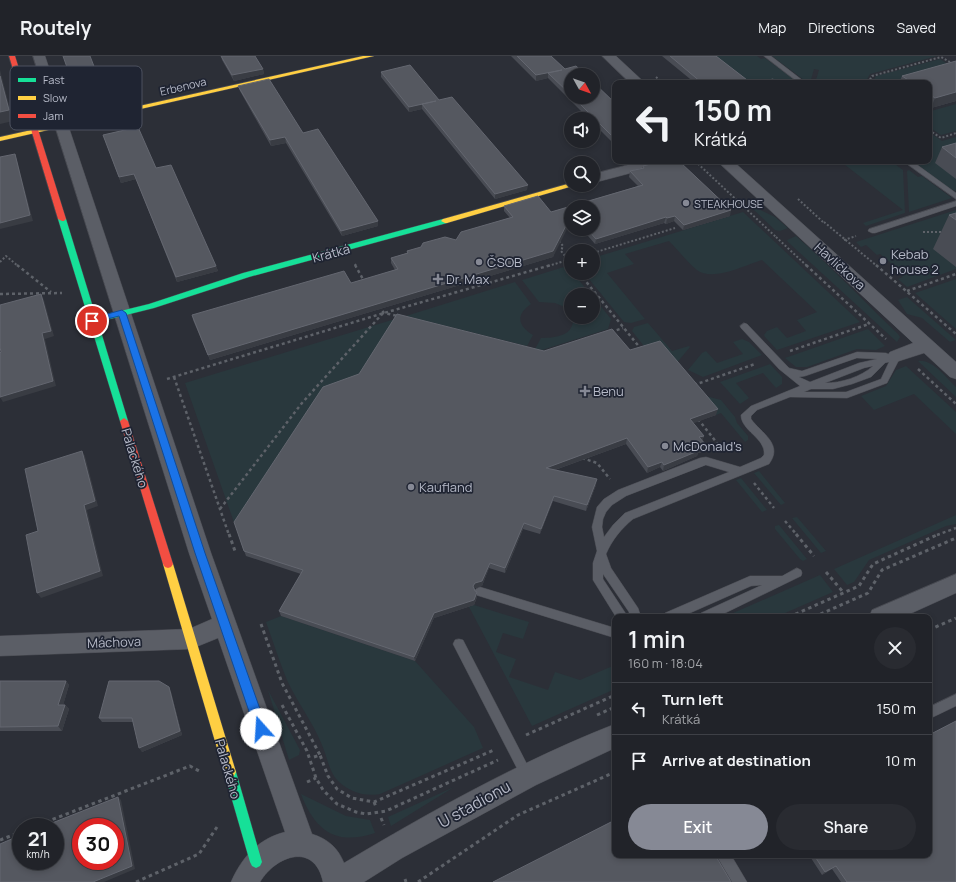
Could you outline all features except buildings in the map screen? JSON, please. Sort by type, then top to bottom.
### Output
[{"type":"street","name":"Palackého","points":[[12,56],[15,66]]},
{"type":"street","points":[[39,56],[42,66]]},
{"type":"street","name":"Erbenova","points":[[142,108],[353,58],[371,56]]},
{"type":"street","points":[[608,56],[635,80]]},
{"type":"street","name":"Erbenova","points":[[0,139],[46,130]]},
{"type":"street","points":[[63,130],[224,624],[303,844]]},
{"type":"street","name":"Palackého","points":[[35,132],[191,639],[234,792],[250,872]]},
{"type":"street","points":[[600,177],[649,164]]},
{"type":"street","name":"Havlíčkova","points":[[727,164],[956,372]]},
{"type":"street","name":"Krátká","points":[[92,321],[151,306],[246,275],[345,249],[564,187]]},
{"type":"street","points":[[890,354],[926,345]]},
{"type":"street","points":[[887,614],[956,583]]},
{"type":"street","name":"Máchova","points":[[0,646],[191,639],[224,624]]},
{"type":"street","name":"U stadionu","points":[[250,872],[266,853],[278,846],[291,843],[303,844],[316,848],[327,857],[334,869],[338,882],[393,849],[527,776],[612,737]]},
{"type":"lane","points":[[767,56],[799,80]]},
{"type":"lane","points":[[911,164],[956,197]]},
{"type":"lane","points":[[872,231],[956,203]]},
{"type":"lane","points":[[744,326],[796,380],[810,386]]},
{"type":"lane","points":[[786,370],[792,373],[802,374],[857,355],[890,354]]},
{"type":"lane","points":[[620,614],[598,580],[596,574],[602,553],[616,529],[630,516],[765,461],[771,454],[770,447],[748,423],[746,415],[754,408],[810,386],[838,386],[873,373],[890,354]]},
{"type":"lane","points":[[787,395],[847,395],[884,381],[890,354]]},
{"type":"lane","points":[[787,395],[795,388],[796,380]]},
{"type":"lane","points":[[635,614],[606,570],[597,527],[601,510],[608,502],[622,492],[700,462],[706,461],[740,471]]},
{"type":"lane","points":[[712,614],[797,573]]},
{"type":"lane","points":[[676,614],[750,581],[781,580]]},
{"type":"lane","points":[[480,592],[612,632]]},
{"type":"lane","points":[[459,644],[527,776]]},
{"type":"lane","points":[[932,712],[956,700]]},
{"type":"lane","points":[[725,858],[740,882]]},
{"type":"path","points":[[870,80],[872,76],[941,57],[953,65],[956,65]]},
{"type":"path","points":[[932,132],[941,138],[956,134]]},
{"type":"path","points":[[698,164],[741,205]]},
{"type":"path","points":[[824,222],[956,334]]},
{"type":"path","points":[[600,251],[675,228]]},
{"type":"path","points":[[917,231],[930,233],[949,232]]},
{"type":"path","points":[[554,235],[563,246],[561,251],[564,254]]},
{"type":"path","points":[[776,237],[869,324],[890,354]]},
{"type":"path","points":[[345,249],[364,281]]},
{"type":"path","points":[[0,262],[6,256],[51,292]]},
{"type":"path","points":[[146,385],[564,261]]},
{"type":"path","points":[[907,292],[956,274]]},
{"type":"path","points":[[585,280],[642,351]]},
{"type":"path","points":[[0,294],[51,292],[84,295]]},
{"type":"path","points":[[376,300],[384,313],[400,317]]},
{"type":"path","points":[[220,509],[302,403],[384,313]]},
{"type":"path","points":[[789,352],[869,324]]},
{"type":"path","points":[[609,332],[623,328]]},
{"type":"path","points":[[690,387],[759,362]]},
{"type":"path","points":[[918,369],[956,404]]},
{"type":"path","points":[[174,377],[235,551]]},
{"type":"path","points":[[695,415],[723,450]]},
{"type":"path","points":[[578,457],[597,463],[613,483]]},
{"type":"path","points":[[752,480],[774,508]]},
{"type":"path","points":[[785,521],[814,556]]},
{"type":"path","points":[[796,614],[859,586],[873,564],[956,528]]},
{"type":"path","points":[[821,614],[868,593],[882,570],[956,538]]},
{"type":"path","points":[[826,572],[844,592]]},
{"type":"path","points":[[932,629],[956,618]]},
{"type":"path","points":[[261,624],[282,683],[320,755],[328,776],[337,789],[352,798],[374,802],[512,748]]},
{"type":"path","points":[[280,702],[307,751],[316,778],[323,790],[337,804],[356,812],[366,814],[386,811],[612,697]]},
{"type":"path","points":[[595,716],[612,708]]},
{"type":"path","points":[[314,757],[320,755]]},
{"type":"path","points":[[56,818],[190,766],[234,792]]},
{"type":"path","points":[[418,882],[518,815],[612,773]]},
{"type":"path","points":[[374,802],[376,807]]},
{"type":"path","points":[[0,840],[12,835]]},
{"type":"shaded area","points":[[709,56],[757,56],[761,59],[765,58],[795,80],[739,80]]},
{"type":"shaded area","points":[[772,56],[937,56],[870,74],[867,80],[816,80],[819,70],[814,69],[811,80],[804,80]]},
{"type":"shaded area","points":[[940,59],[955,69],[915,80],[874,80],[876,76]]},
{"type":"shaded area","points":[[956,104],[956,131],[941,135],[932,129],[932,111]]},
{"type":"shaded area","points":[[932,134],[942,141],[956,137],[956,191],[949,189],[917,164],[932,164]]},
{"type":"shaded area","points":[[844,164],[895,164],[903,170],[905,213],[866,226],[863,223],[903,210]]},
{"type":"shaded area","points":[[909,170],[918,177],[922,176],[952,198],[909,212],[907,171]]},
{"type":"shaded area","points":[[756,208],[775,217],[788,228],[780,231],[775,230],[753,209]]},
{"type":"shaded area","points":[[956,210],[956,269],[907,287],[898,279],[903,277],[891,267],[894,266],[880,254],[877,255],[866,245],[861,247],[856,242]]},
{"type":"shaded area","points":[[743,212],[860,322],[777,350],[765,337],[764,335],[767,331],[777,327],[787,338],[806,331],[797,320],[817,312],[762,260],[738,269],[712,274],[704,273],[693,267],[669,241],[625,254],[634,264],[607,273],[645,319],[631,323],[624,322],[600,293],[600,288],[596,288],[590,280],[600,280],[600,256]]},
{"type":"shaded area","points":[[796,236],[898,334],[900,337],[897,342],[788,242],[787,240]]},
{"type":"shaded area","points":[[564,267],[564,280],[579,280],[585,288],[564,288],[564,307],[555,303],[539,302],[522,280]]},
{"type":"shaded area","points":[[956,279],[956,329],[915,293]]},
{"type":"shaded area","points":[[515,282],[531,304],[522,312],[520,320],[524,328],[533,335],[527,346],[406,316]]},
{"type":"shaded area","points":[[907,297],[956,340],[950,342],[922,318],[907,314],[898,300]]},
{"type":"shaded area","points":[[600,305],[611,319],[608,329],[542,350],[535,349],[541,338],[563,335],[571,328],[573,324],[600,324]]},
{"type":"shaded area","points":[[395,319],[360,380],[324,392],[236,528],[185,383]]},
{"type":"shaded area","points":[[648,323],[672,351],[690,347],[675,365],[647,350],[632,331],[634,327]]},
{"type":"shaded area","points":[[868,329],[885,346],[876,350],[857,349],[807,367],[796,367],[785,358]]},
{"type":"shaded area","points":[[742,339],[749,342],[762,355],[703,377],[688,370],[702,353],[706,351],[717,363],[743,354],[733,342]]},
{"type":"shaded area","points":[[918,361],[929,363],[944,374],[956,387],[956,397]]},
{"type":"shaded area","points":[[770,364],[782,377],[782,384],[776,388],[763,373],[736,383],[749,398],[740,404],[720,382]]},
{"type":"shaded area","points":[[906,366],[956,412],[956,434],[914,394],[874,410],[861,396],[886,386],[896,370]]},
{"type":"shaded area","points":[[698,394],[721,400],[748,436],[748,440],[745,442],[721,413],[716,415]]},
{"type":"shaded area","points":[[759,471],[785,503],[781,505],[754,473]]},
{"type":"shaded area","points":[[741,478],[767,510],[762,512],[736,480]]},
{"type":"shaded area","points":[[956,515],[956,524],[946,526],[869,560],[854,582],[847,585],[834,569]]},
{"type":"shaded area","points":[[797,517],[826,551],[821,553],[792,518]]},
{"type":"shaded area","points":[[779,525],[807,559],[803,561],[800,559],[775,529],[775,526]]},
{"type":"shaded area","points":[[820,575],[833,592],[783,614],[731,614]]},
{"type":"shaded area","points":[[474,605],[529,622],[523,639],[503,633],[496,652],[516,659],[509,677],[548,690],[555,672],[580,680],[612,666],[612,690],[532,726],[469,607]]},
{"type":"shaded area","points":[[281,616],[415,661],[474,727],[483,748],[380,794],[368,795],[352,791],[347,788],[338,781],[332,773],[324,749],[284,673],[266,622]]},
{"type":"shaded area","points":[[268,690],[300,750],[299,755],[289,760]]},
{"type":"shaded area","points":[[454,787],[391,826],[388,817]]},
{"type":"shaded area","points":[[301,794],[346,816],[370,820],[375,833],[361,837],[349,838],[338,836],[329,832],[320,826],[313,818]]},
{"type":"traffic: fast","points":[[62,219],[124,421]]},
{"type":"traffic: fast","points":[[92,321],[151,306],[246,275],[445,221]]},
{"type":"traffic: fast","points":[[230,772],[256,862]]},
{"type":"traffic: slow","points":[[142,107],[371,56]]},
{"type":"traffic: slow","points":[[0,139],[40,130]]},
{"type":"traffic: slow","points":[[445,221],[564,187]]},
{"type":"traffic: slow","points":[[168,564],[230,772]]},
{"type":"traffic: jam","points":[[12,56],[15,66]]},
{"type":"traffic: jam","points":[[35,130],[62,219]]},
{"type":"traffic: jam","points":[[124,421],[168,564]]},
{"type":"place","name":"STEAKHOUSE","points":[[686,203]]},
{"type":"place","name":"Kebab house 2","points":[[883,261]]},
{"type":"place","name":"ČSOB","points":[[479,262]]},
{"type":"place","name":"Dr. Max","points":[[438,279]]},
{"type":"place","name":"Benu","points":[[585,391]]},
{"type":"place","name":"McDonald's","points":[[665,446]]},
{"type":"place","name":"Kaufland","points":[[411,487]]},
{"type":"route","points":[[92,321],[122,313],[200,553],[261,729]]}]
